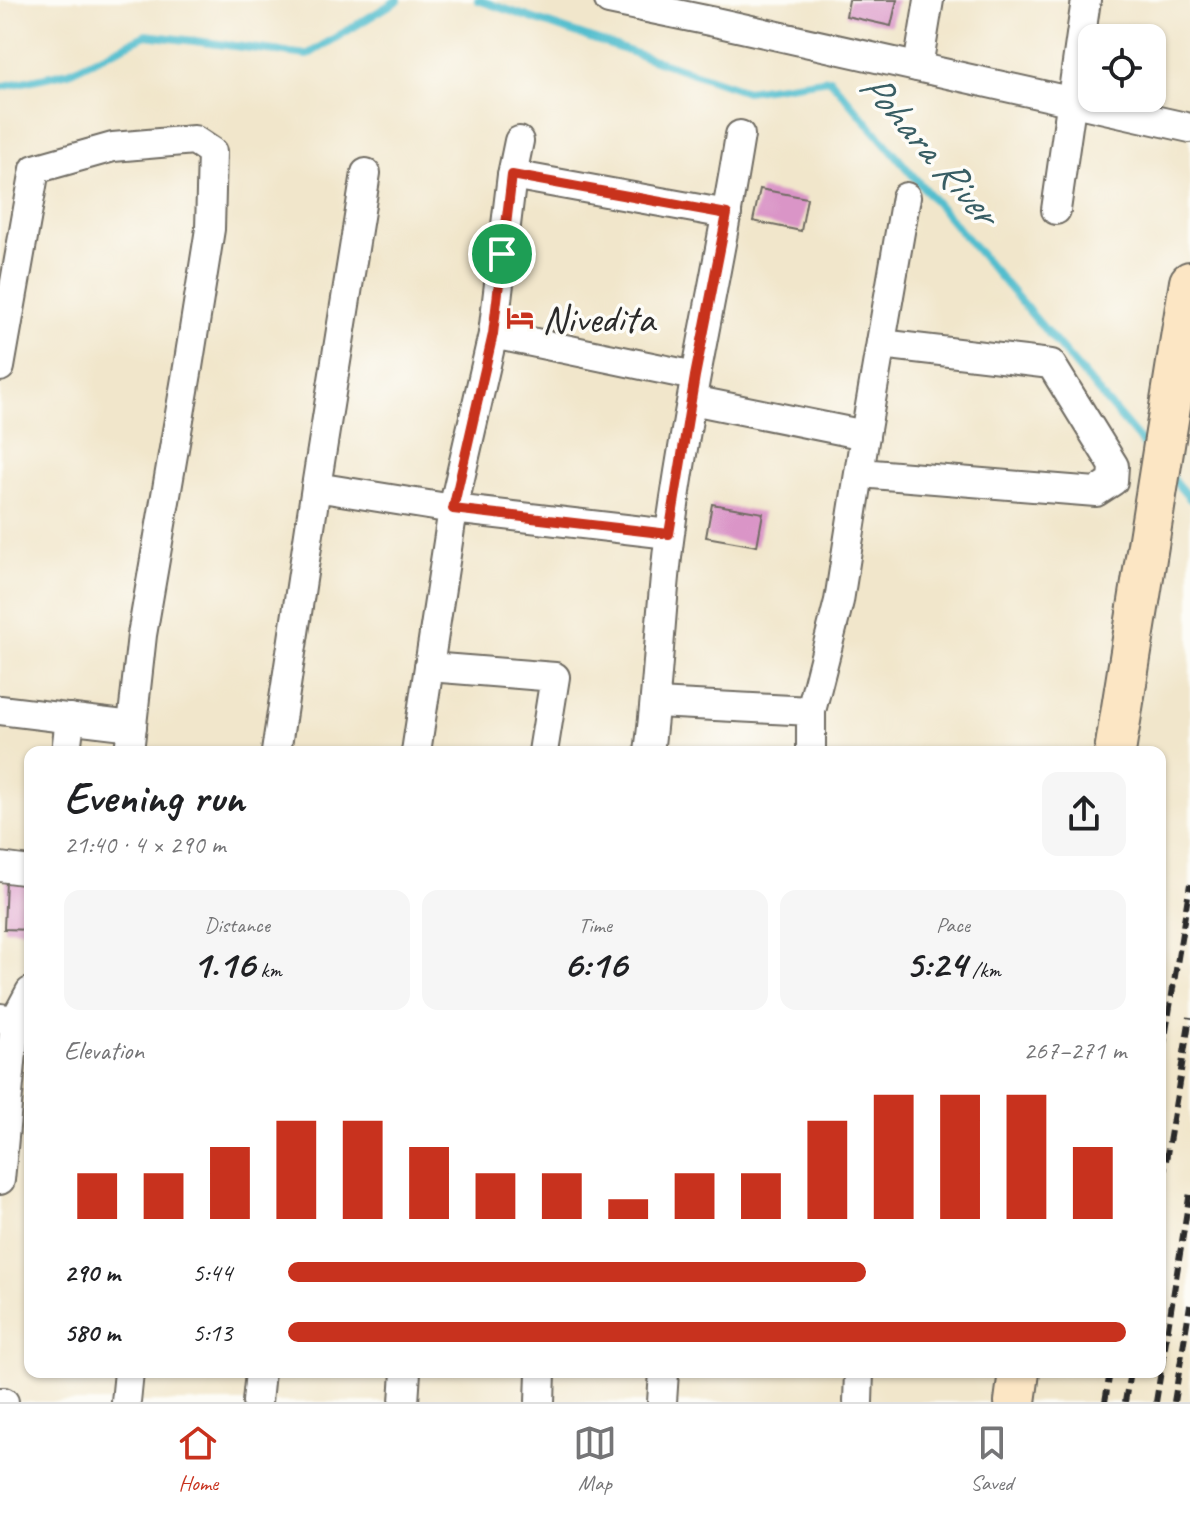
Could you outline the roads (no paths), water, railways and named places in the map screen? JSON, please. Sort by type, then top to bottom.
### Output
[{"type":"street","points":[[609,0],[717,11],[918,67],[1190,128]]},
{"type":"street","points":[[918,67],[929,0]]},
{"type":"street","points":[[1056,210],[1086,0]]},
{"type":"street","points":[[650,746],[669,534],[740,135]]},
{"type":"street","points":[[0,367],[35,169],[113,147],[194,140],[212,152],[210,229],[142,635],[131,739],[70,718],[0,710]]},
{"type":"street","points":[[417,746],[453,509],[493,334],[519,141]]},
{"type":"street","points":[[277,746],[366,173]]},
{"type":"street","points":[[512,175],[727,214]]},
{"type":"street","points":[[811,746],[811,711],[839,601],[906,197]]},
{"type":"street","points":[[1116,746],[1190,282]]},
{"type":"street","points":[[493,334],[865,435]]},
{"type":"street","points":[[860,473],[1096,492],[1113,481],[1114,466],[1051,364],[881,344]]},
{"type":"street","points":[[316,487],[453,509],[669,534]]},
{"type":"street","points":[[429,667],[555,677],[544,746]]},
{"type":"street","points":[[656,703],[811,711]]},
{"type":"street","points":[[67,746],[70,718]]},
{"type":"street","points":[[0,867],[24,870]]},
{"type":"street","points":[[0,1180],[7,1019],[24,999]]},
{"type":"street","points":[[126,1402],[128,1378]]},
{"type":"street","points":[[257,1402],[259,1378]]},
{"type":"street","points":[[404,1402],[406,1378]]},
{"type":"street","points":[[540,1402],[541,1378]]},
{"type":"street","points":[[662,1402],[664,1378]]},
{"type":"street","points":[[858,1402],[859,1378]]},
{"type":"street","points":[[1015,1402],[1018,1378]]},
{"type":"waterway","name":"Pohara River","points":[[0,87],[69,72],[146,35],[307,55],[398,0]]},
{"type":"waterway","name":"Pohara River","points":[[478,0],[746,91],[830,79],[1150,452]]},
{"type":"waterway","name":"Pohara River","points":[[1172,478],[1190,499]]},
{"type":"railway","points":[[1166,1031],[1190,884]]},
{"type":"railway","points":[[1166,1160],[1190,1017]]},
{"type":"railway","points":[[1166,1340],[1190,1192]]},
{"type":"railway","points":[[1174,1402],[1190,1305]]},
{"type":"railway","points":[[1105,1402],[1109,1378]]},
{"type":"railway","points":[[1125,1402],[1129,1378]]},
{"type":"railway","points":[[1156,1402],[1160,1378]]},
{"type":"place","name":"Nivedita","points":[[520,318]]}]
